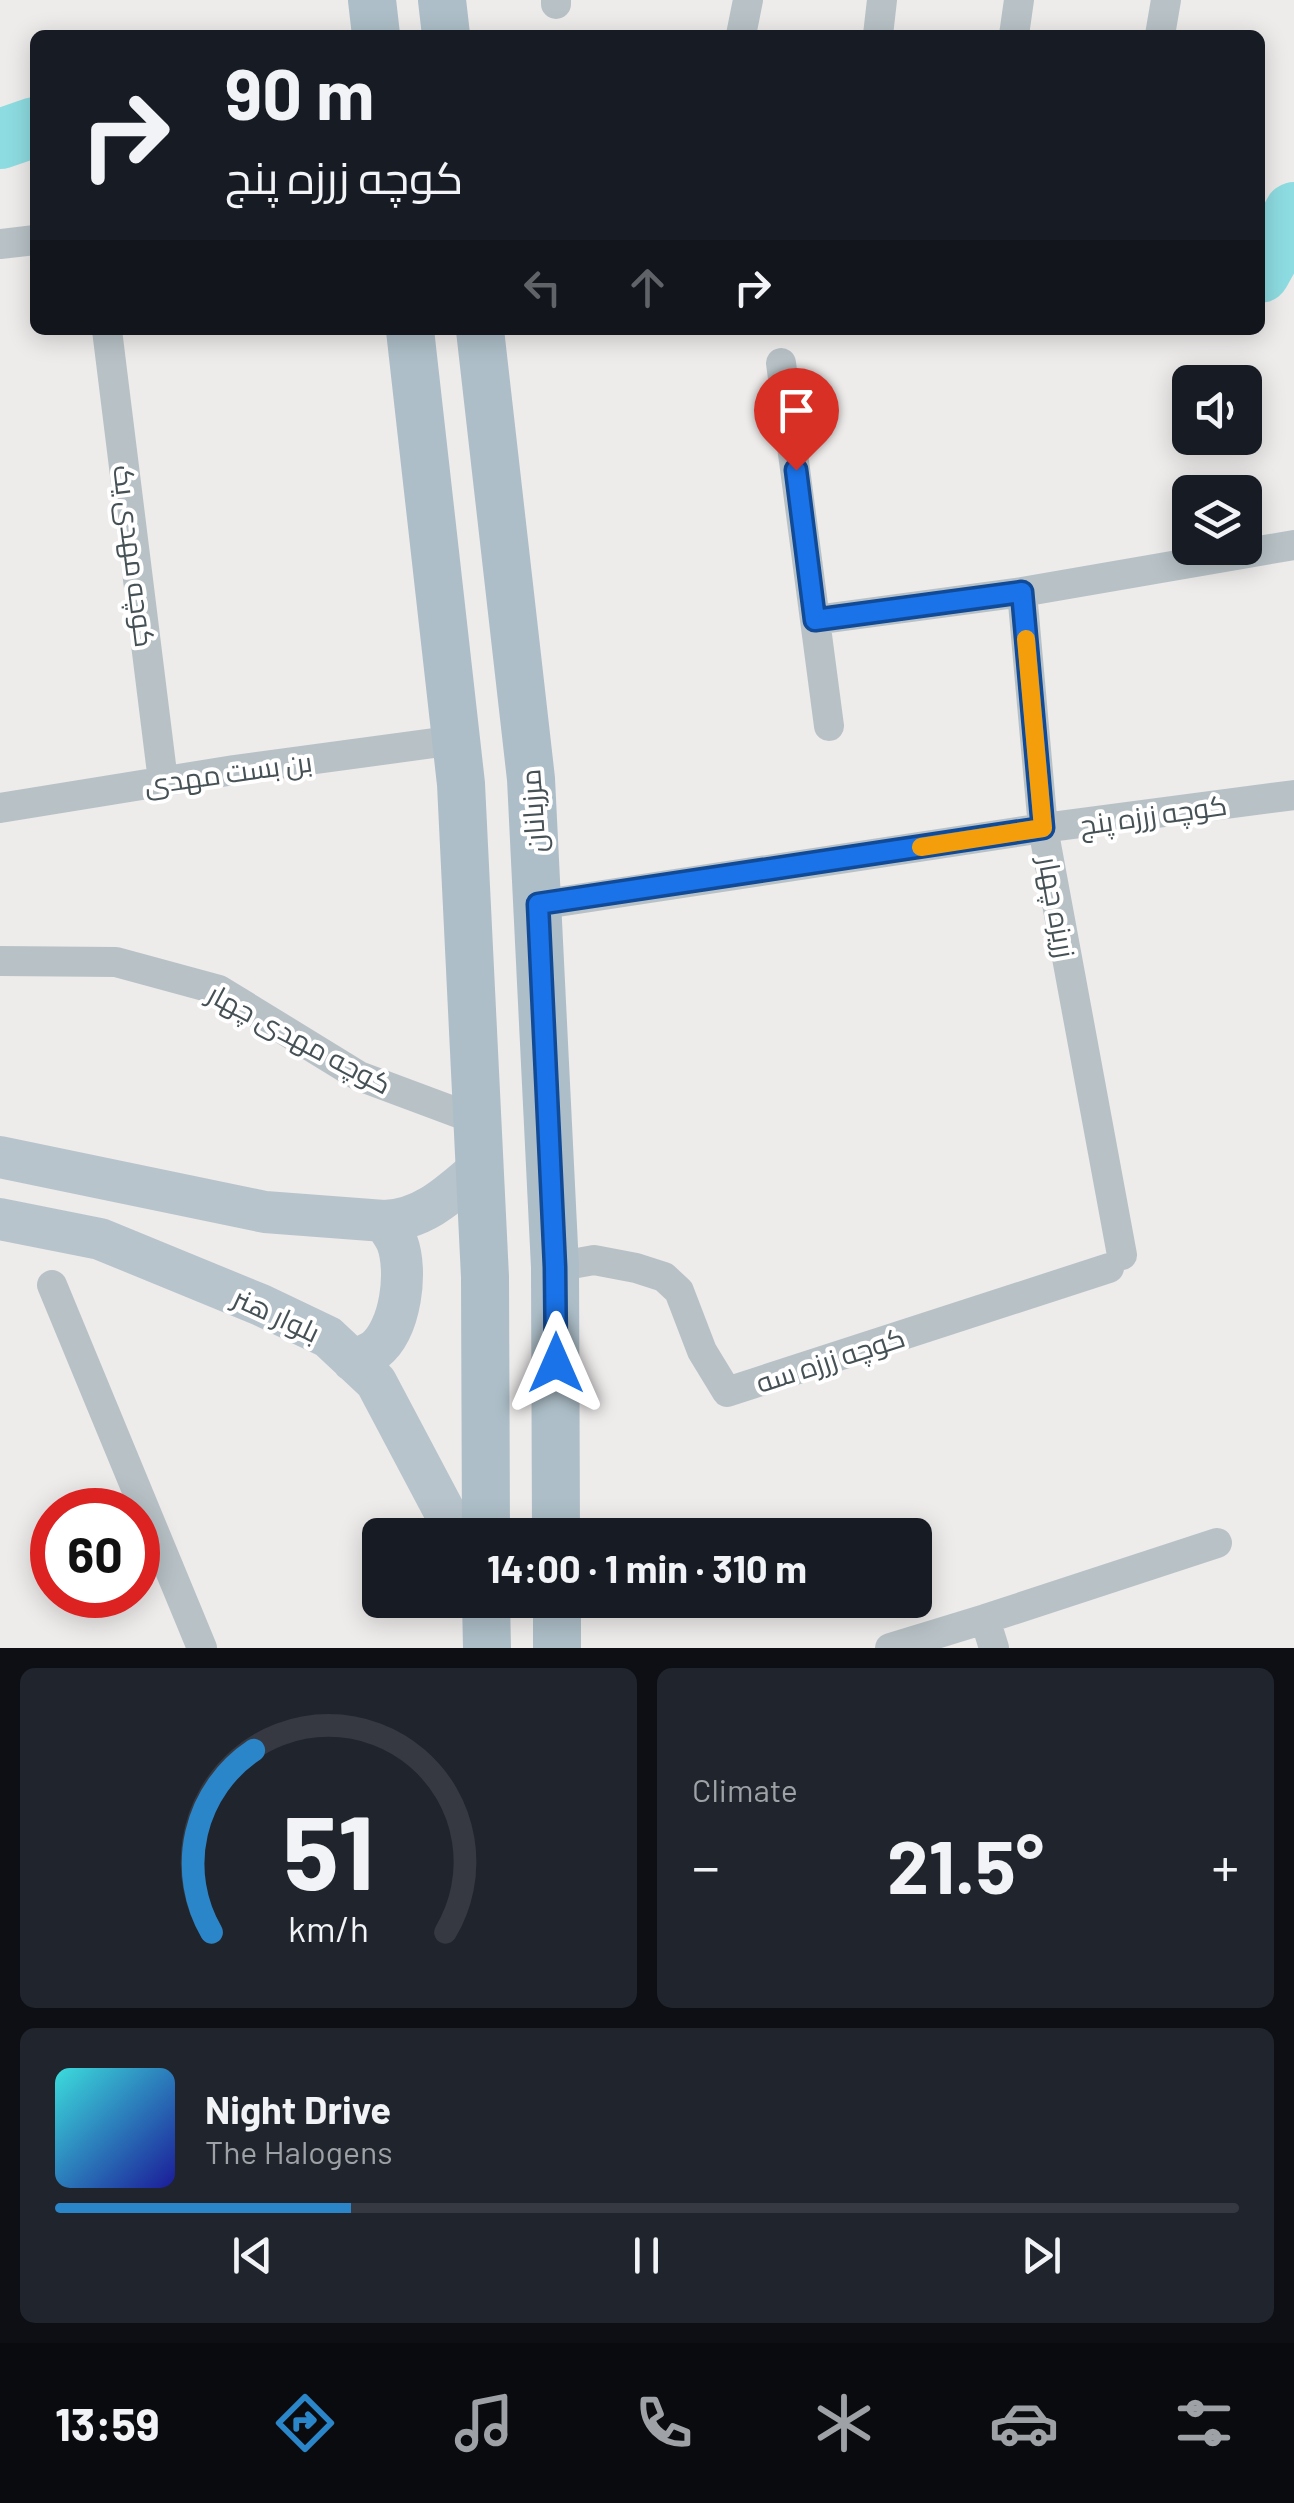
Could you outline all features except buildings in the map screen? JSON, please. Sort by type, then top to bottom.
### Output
[{"type":"main road","points":[[442,0],[445,30]]},
{"type":"main road","points":[[411,335],[461,784],[485,1277],[486,1518]]},
{"type":"main road","name":"مرزبانان","points":[[481,335],[531,779],[555,1267],[556,1518]]},
{"type":"main road","points":[[0,1157],[265,1212],[384,1220],[399,1220],[437,1204],[480,1168]]},
{"type":"main road","name":"بلوار هنر","points":[[0,1219],[100,1239],[262,1304],[328,1337],[376,1382],[447,1518]]},
{"type":"main road","points":[[353,1360],[377,1349],[402,1296],[397,1242],[384,1220]]},
{"type":"main road","points":[[486,1618],[487,1648]]},
{"type":"main road","points":[[557,1618],[557,1648]]},
{"type":"street","points":[[742,30],[748,0]]},
{"type":"street","points":[[879,30],[882,0]]},
{"type":"street","points":[[1015,30],[1020,0]]},
{"type":"street","points":[[1161,30],[1166,0]]},
{"type":"street","points":[[0,244],[30,241]]},
{"type":"street","name":"کوچه مهدی یک","points":[[108,335],[163,781]]},
{"type":"street","points":[[781,364],[829,726]]},
{"type":"street","points":[[815,620],[1022,592],[1294,545]]},
{"type":"street","name":"زریزه چهار","points":[[1022,592],[1043,828],[1116,1262]]},
{"type":"street","name":"بن بست مهدی","points":[[0,808],[456,740]]},
{"type":"street","name":"کوچه زرزه پنج","points":[[538,904],[1043,828],[1293,801]]},
{"type":"street","name":"کوچه مهدی چهار","points":[[0,961],[116,962],[219,990],[359,1076],[477,1120]]},
{"type":"street","name":"کوچه زرزه سه","points":[[555,1267],[594,1260],[664,1277],[679,1291],[702,1350],[727,1392],[1116,1262]]},
{"type":"street","points":[[52,1285],[202,1648]]},
{"type":"street","points":[[890,1648],[989,1634],[1217,1543]]},
{"type":"waterway","points":[[0,139],[30,129]]},
{"type":"waterway","points":[[1265,264],[1294,212]]},
{"type":"slow traffic","points":[[921,847],[1043,828],[1026,639]]},
{"type":"route","points":[[556,1363],[538,904],[1043,828],[1022,592],[815,620],[796,470]]}]
